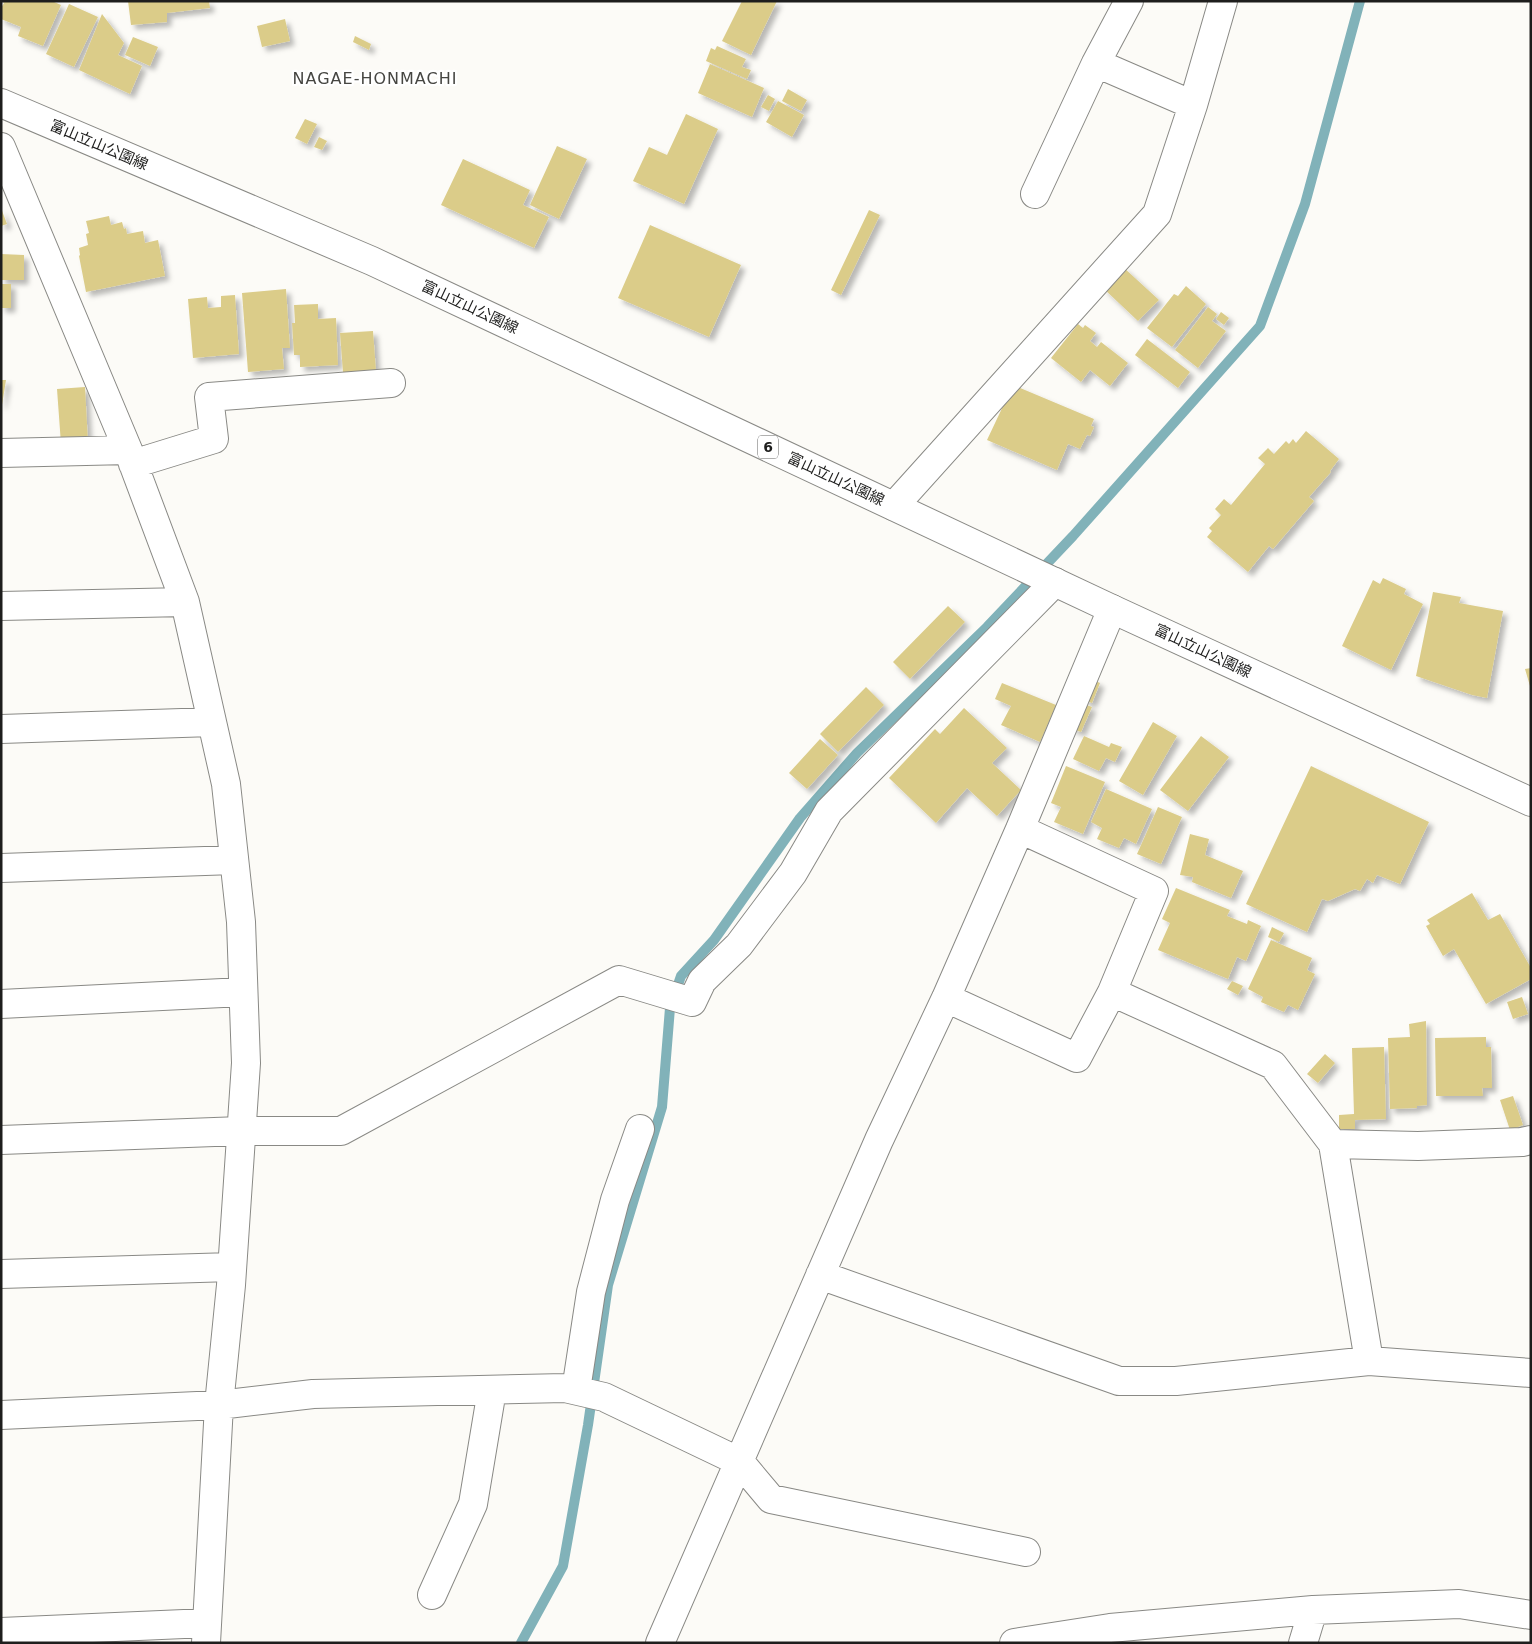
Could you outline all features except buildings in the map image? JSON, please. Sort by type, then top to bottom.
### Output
[{"type":"street","points":[[1035,194],[1096,64],[1129,1]]},
{"type":"street","points":[[894,506],[1157,214],[1193,105],[1223,1]]},
{"type":"street","points":[[1096,64],[1193,105]]},
{"type":"street","name":"富山立山公園線","points":[[1,103],[372,261],[1112,609],[1531,802]]},
{"type":"street","points":[[1,148],[130,457],[184,602],[226,784],[241,922],[246,1063],[232,1267],[219,1405],[206,1633],[1,1632]]},
{"type":"street","points":[[1,453],[130,457],[214,439],[209,397],[391,383]]},
{"type":"street","points":[[1,1140],[241,1131],[341,1131],[619,980],[692,1002],[702,981],[739,945],[792,873],[829,811],[1055,582]]},
{"type":"street","points":[[1,606],[184,602]]},
{"type":"street","points":[[660,1643],[879,1140],[946,998],[1020,829],[1112,609]]},
{"type":"street","points":[[1,730],[212,722]]},
{"type":"street","points":[[946,998],[1077,1058],[1112,992],[1154,891],[1020,829]]},
{"type":"street","points":[[1,868],[234,860]]},
{"type":"street","points":[[1,1004],[243,992]]},
{"type":"street","points":[[1112,992],[1273,1065],[1333,1144],[1370,1361]]},
{"type":"street","points":[[576,1390],[591,1292],[615,1200],[640,1129]]},
{"type":"street","points":[[1333,1144],[1418,1146],[1522,1142],[1531,1140]]},
{"type":"street","points":[[1,1274],[232,1267]]},
{"type":"street","points":[[820,1275],[1118,1380],[1176,1381],[1370,1361],[1531,1373]]},
{"type":"street","points":[[1,1416],[219,1405],[313,1394],[565,1388],[604,1397],[740,1462],[771,1499],[1026,1552]]},
{"type":"street","points":[[432,1595],[473,1504],[492,1390]]},
{"type":"street","points":[[1014,1643],[1110,1628],[1313,1610],[1459,1604],[1531,1615]]},
{"type":"street","points":[[1303,1643],[1313,1610]]},
{"type":"waterway","points":[[521,1643],[563,1566],[588,1425],[608,1285],[662,1107],[670,1008],[681,976],[714,940],[800,818],[857,753],[987,627],[1073,536],[1260,326],[1305,204],[1360,1]]},
{"type":"district","name":"NAGAE-HONMACHI","points":[[375,78]]}]
